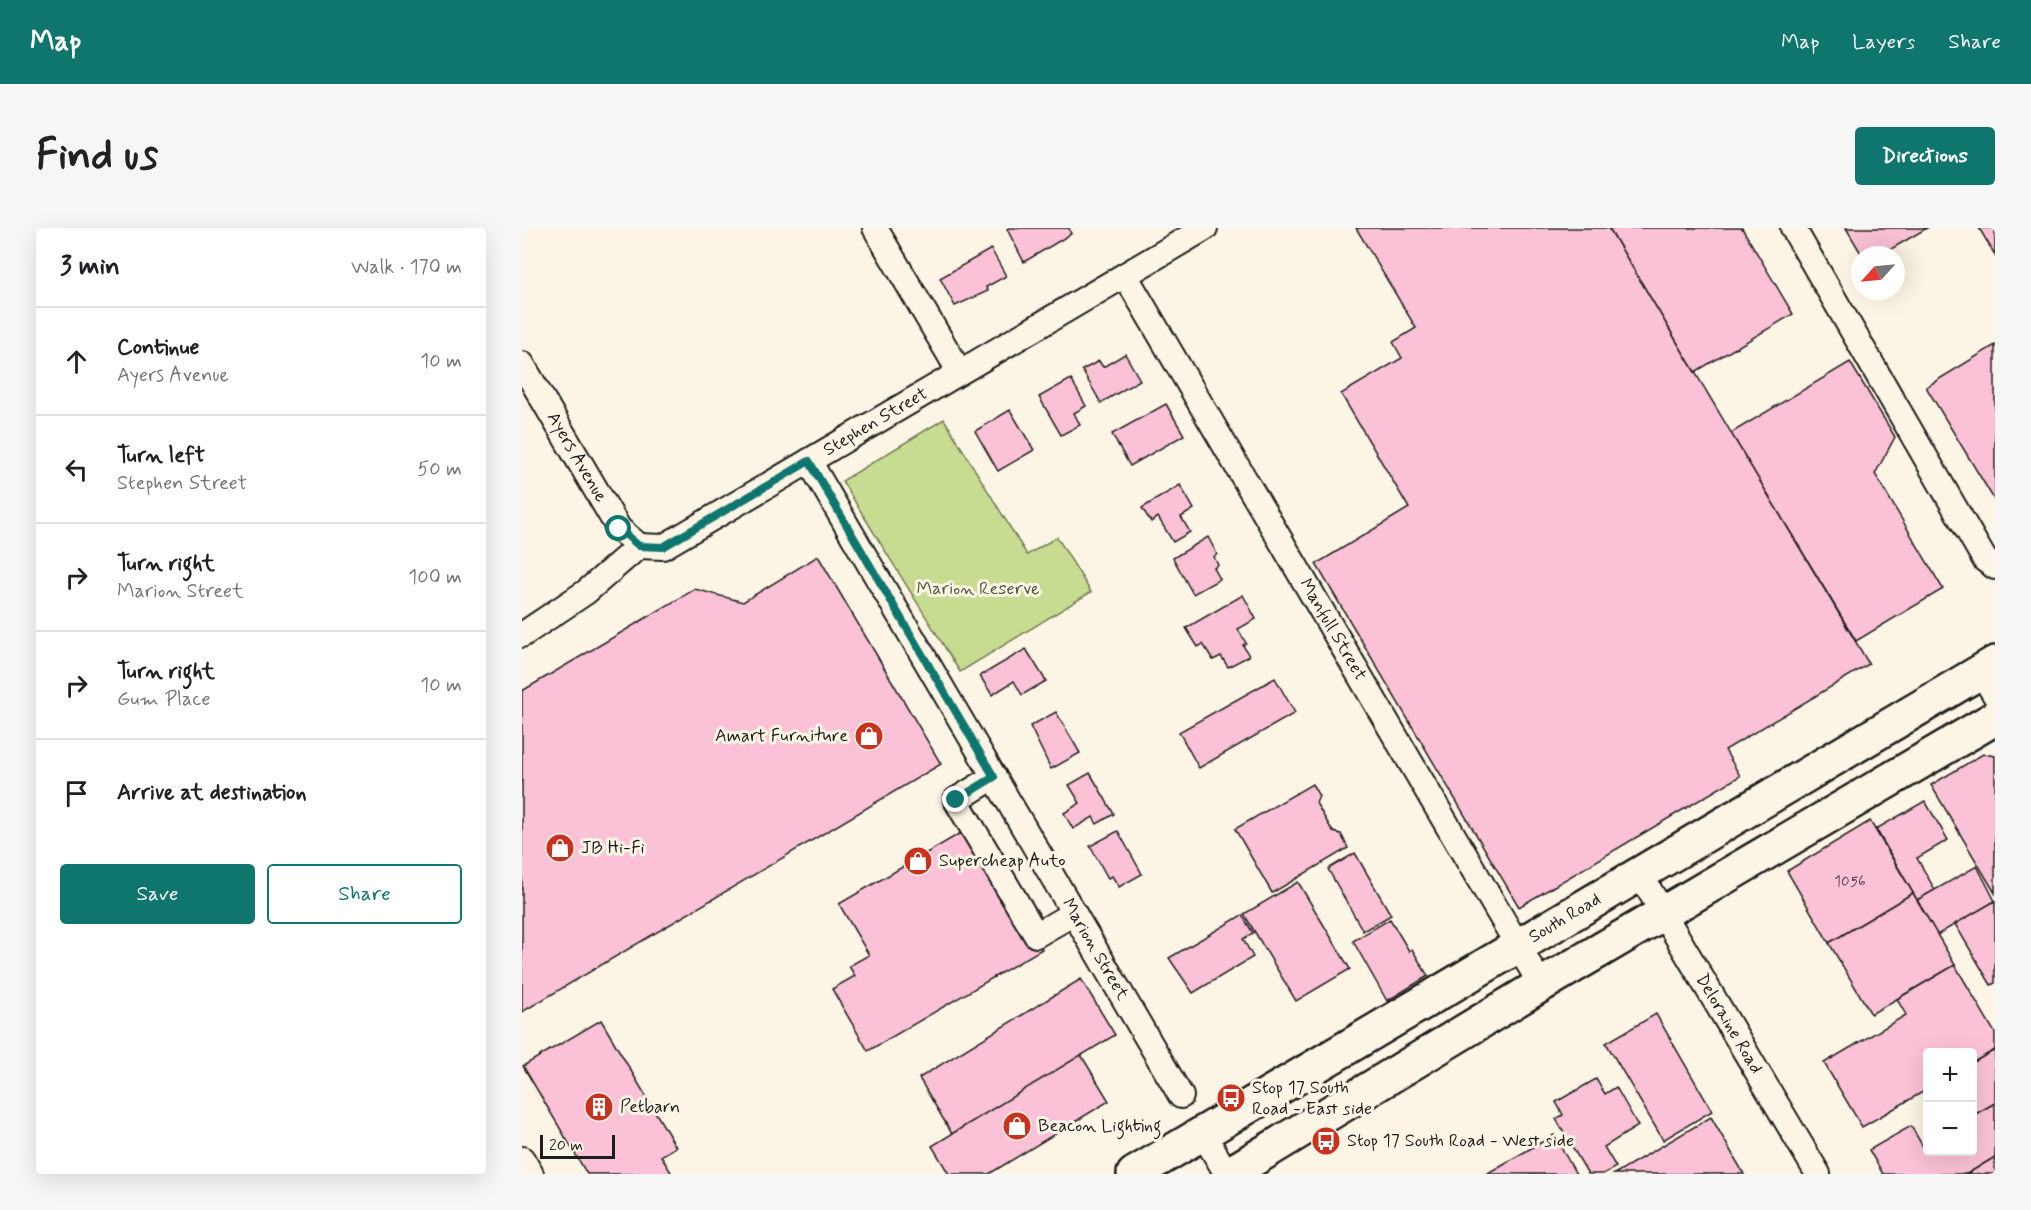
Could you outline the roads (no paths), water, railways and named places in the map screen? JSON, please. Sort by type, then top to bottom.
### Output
[{"type":"highway","name":"South Road","points":[[1134,1174],[1518,947],[1990,677]]},
{"type":"highway","points":[[1228,1174],[1995,718]]},
{"type":"street","points":[[875,228],[959,371]]},
{"type":"street","name":"Stephen Street","points":[[639,546],[663,547],[1205,228]]},
{"type":"street","points":[[1792,228],[1985,560],[1995,567]]},
{"type":"street","name":"Manfull Street","points":[[1125,275],[1541,986]]},
{"type":"street","name":"Ayers Avenue","points":[[522,364],[619,529],[639,546]]},
{"type":"street","name":"Marion Street","points":[[809,461],[1181,1096]]},
{"type":"street","points":[[522,635],[586,592],[639,546]]},
{"type":"street","points":[[994,777],[956,800],[1036,935],[1074,913]]},
{"type":"street","name":"Deloraine Road","points":[[1641,876],[1818,1174]]},
{"type":"street","points":[[1202,1132],[1228,1174]]},
{"type":"street","points":[[522,1159],[531,1174]]},
{"type":"place","name":"Amart Furniture","points":[[869,736]]},
{"type":"place","name":"JB Hi-Fi","points":[[560,848]]},
{"type":"place","name":"Supercheap Auto","points":[[918,861]]},
{"type":"place","name":"Stop 17 South Road - East side","points":[[1231,1098]]},
{"type":"place","name":"Petbarn","points":[[599,1107]]},
{"type":"place","name":"Beacon Lighting","points":[[1017,1126]]},
{"type":"place","name":"Stop 17 South Road - West side","points":[[1326,1141]]},
{"type":"park label","name":"Marion Reserve","points":[[978,589]]}]
